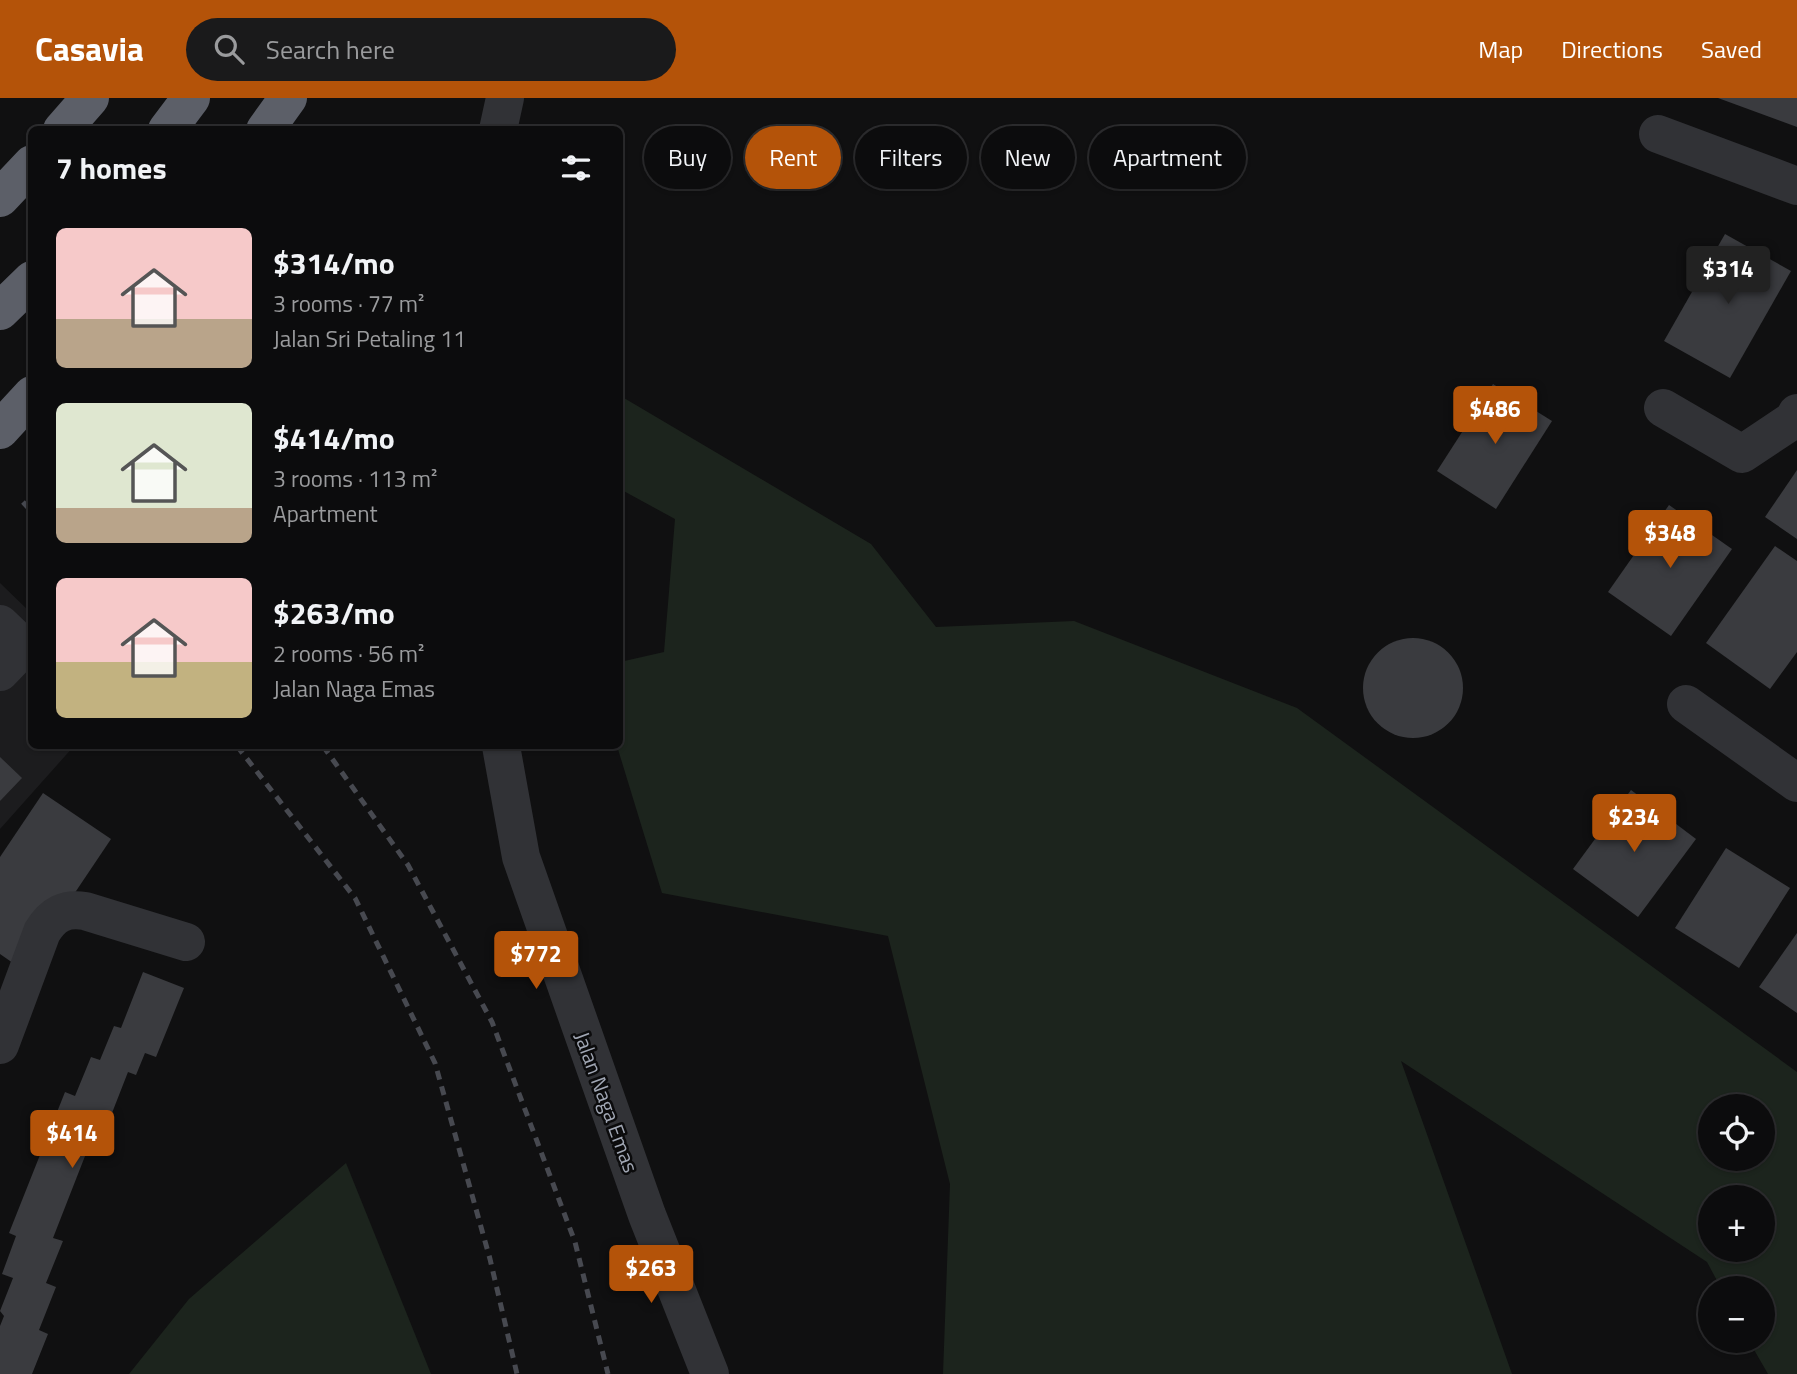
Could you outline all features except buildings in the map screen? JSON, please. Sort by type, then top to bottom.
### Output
[{"type":"highway","points":[[66,126],[90,98]]},
{"type":"highway","points":[[170,126],[191,98]]},
{"type":"highway","points":[[268,126],[288,98]]},
{"type":"highway","points":[[0,198],[28,168]]},
{"type":"highway","points":[[0,311],[28,284]]},
{"type":"highway","points":[[0,430],[28,399]]},
{"type":"street","points":[[499,126],[505,98]]},
{"type":"street","points":[[1658,134],[1797,186]]},
{"type":"street","points":[[1663,408],[1742,454],[1793,420],[1797,413]]},
{"type":"street","points":[[0,624],[24,647],[0,673]]},
{"type":"street","points":[[1686,704],[1797,783]]},
{"type":"street","name":"Jalan Naga Emas","points":[[502,749],[521,857],[648,1215],[710,1374]]},
{"type":"street","points":[[0,1045],[42,932],[49,920],[60,913],[72,909],[85,911],[186,942]]},
{"type":"street","name":"Jalan Naga Emas","points":[[648,1215],[685,1374]]},
{"type":"shaded area","points":[[624,398],[871,544],[936,627],[1074,621],[1297,708],[1797,1072],[1797,1374],[1768,1374],[1756,1353],[1775,1353],[1775,1276],[1715,1276],[1707,1262],[1775,1262],[1775,1185],[1698,1185],[1698,1256],[1401,1061],[1512,1374],[943,1374],[950,1184],[888,936],[662,893],[618,749],[623,749],[623,661],[664,652],[675,519],[623,491]]},
{"type":"shaded area","points":[[0,583],[28,610],[28,749],[71,749],[0,829]]},
{"type":"shaded area","points":[[346,1163],[431,1374],[129,1374],[189,1299]]},
{"type":"railway","points":[[23,502],[28,508]]},
{"type":"railway","points":[[239,749],[355,898],[435,1063],[490,1259],[517,1374]]},
{"type":"railway","points":[[325,749],[408,865],[492,1022],[575,1242],[608,1374]]}]
